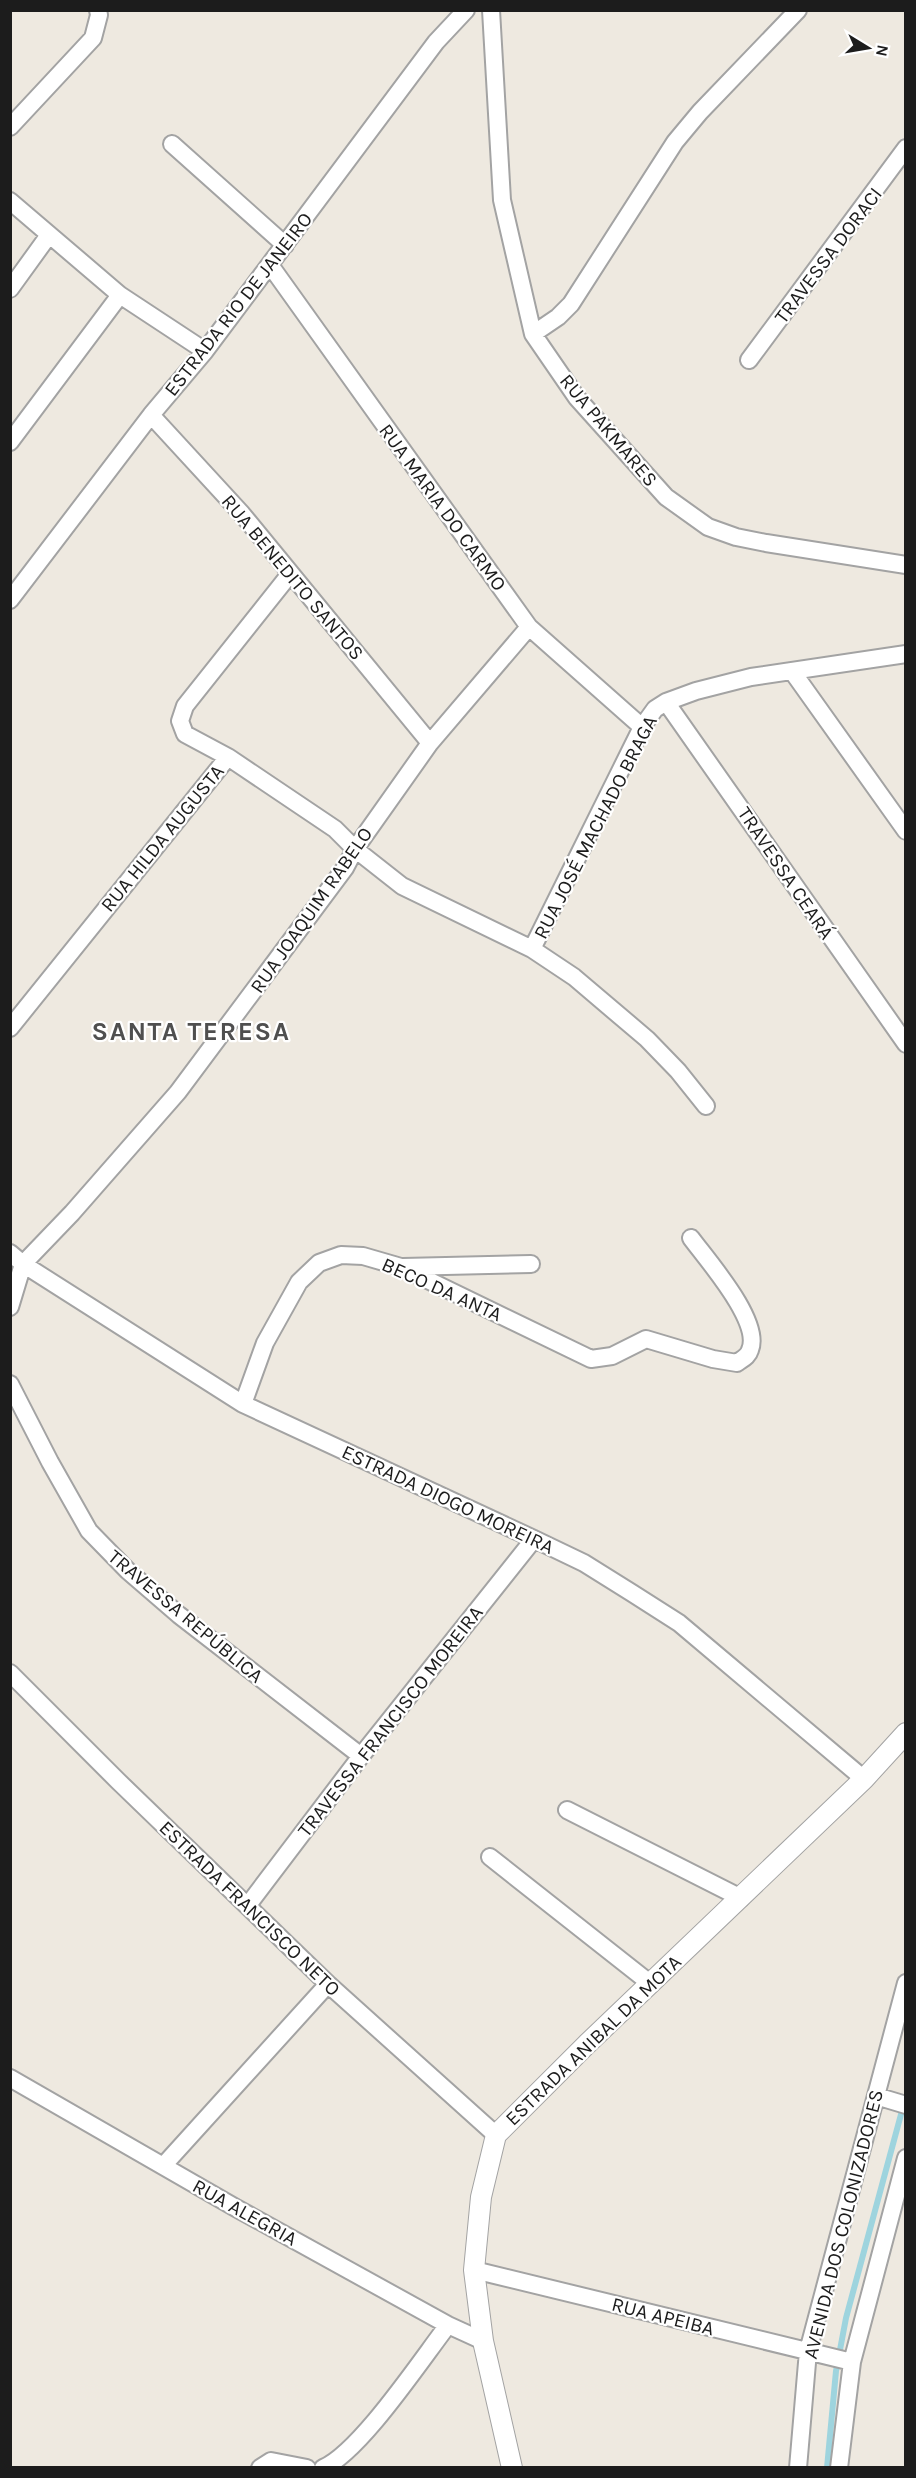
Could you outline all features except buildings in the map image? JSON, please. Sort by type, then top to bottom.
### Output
[{"type":"street","points":[[10,127],[93,38],[99,15],[98,10]]},
{"type":"street","name":"ESTRADA RIO DE JANEIRO","points":[[10,600],[151,415],[205,351],[435,42],[466,10]]},
{"type":"street","name":"RUA PAKMARES","points":[[491,10],[502,200],[532,334],[577,398],[666,497],[708,527],[736,537],[766,543],[906,565]]},
{"type":"street","points":[[532,334],[558,317],[571,304],[631,208],[681,135],[700,112],[798,10]]},
{"type":"street","points":[[172,144],[285,245]]},
{"type":"street","name":"TRAVESSA DORACI","points":[[749,360],[906,148]]},
{"type":"street","points":[[10,201],[120,295],[205,351]]},
{"type":"street","points":[[10,289],[49,235]]},
{"type":"street","name":"RUA MARIA DO CARMO","points":[[270,265],[529,627],[642,727]]},
{"type":"street","points":[[10,442],[120,295]]},
{"type":"street","name":"RUA BENEDITO SANTOS","points":[[151,415],[242,514],[430,743]]},
{"type":"street","name":"RUA HILDA AUGUSTA","points":[[10,1028],[228,758],[185,734],[180,721],[185,706],[290,574]]},
{"type":"street","name":"RUA JOAQUIM RABELO","points":[[10,1307],[17,1258],[72,1213],[178,1092],[345,868],[355,849],[430,743],[529,627]]},
{"type":"street","name":"RUA JOSÉ MACHADO BRAGA","points":[[532,949],[642,727],[655,709],[666,702],[751,677],[906,654]]},
{"type":"street","points":[[792,671],[906,831]]},
{"type":"street","name":"TRAVESSA CEARÁ","points":[[666,702],[906,1044]]},
{"type":"street","points":[[228,758],[335,829],[355,849],[402,886],[532,949],[574,977],[647,1039],[678,1071],[706,1106]]},
{"type":"street","name":"BECO DA ANTA","points":[[243,1404],[265,1343],[299,1282],[319,1263],[341,1255],[363,1256],[401,1267],[591,1359],[612,1356],[638,1341],[646,1340],[713,1359],[737,1363],[746,1357],[751,1348],[752,1335],[746,1314],[692,1238]]},
{"type":"street","name":"ESTRADA DIOGO MOREIRA","points":[[17,1258],[243,1404],[584,1563],[679,1623],[864,1779]]},
{"type":"street","points":[[401,1267],[531,1263]]},
{"type":"street","name":"TRAVESSA REPÚBLICA","points":[[10,1384],[89,1531],[128,1571],[179,1615],[361,1755]]},
{"type":"street","name":"TRAVESSA FRANCISCO MOREIRA","points":[[248,1905],[361,1755],[534,1539]]},
{"type":"street","name":"ESTRADA FRANCISCO NETO","points":[[10,1673],[328,1984],[496,2135]]},
{"type":"street","name":"ESTRADA ANIBAL DA MOTA","points":[[512,2468],[483,2342],[474,2270],[481,2197],[496,2135],[864,1779],[906,1733]]},
{"type":"street","points":[[567,1810],[741,1898]]},
{"type":"street","points":[[490,1857],[651,1984]]},
{"type":"street","name":"AVENIDA DOS COLONIZADORES","points":[[798,2468],[813,2352],[880,2097],[906,1983]]},
{"type":"street","points":[[163,2166],[328,1984]]},
{"type":"street","name":"RUA ALEGRIA","points":[[10,2078],[163,2166],[448,2325],[483,2342]]},
{"type":"street","points":[[880,2097],[906,2105]]},
{"type":"street","points":[[839,2468],[847,2361],[906,2158]]},
{"type":"street","name":"RUA APEIBA","points":[[474,2270],[847,2361]]},
{"type":"street","points":[[323,2468],[333,2463],[377,2418],[448,2325]]},
{"type":"street","points":[[260,2468],[271,2461],[307,2468]]},
{"type":"waterway","points":[[827,2468],[836,2371],[846,2318],[903,2107]]},
{"type":"district","name":"SANTA TERESA","points":[[191,1031]]}]
